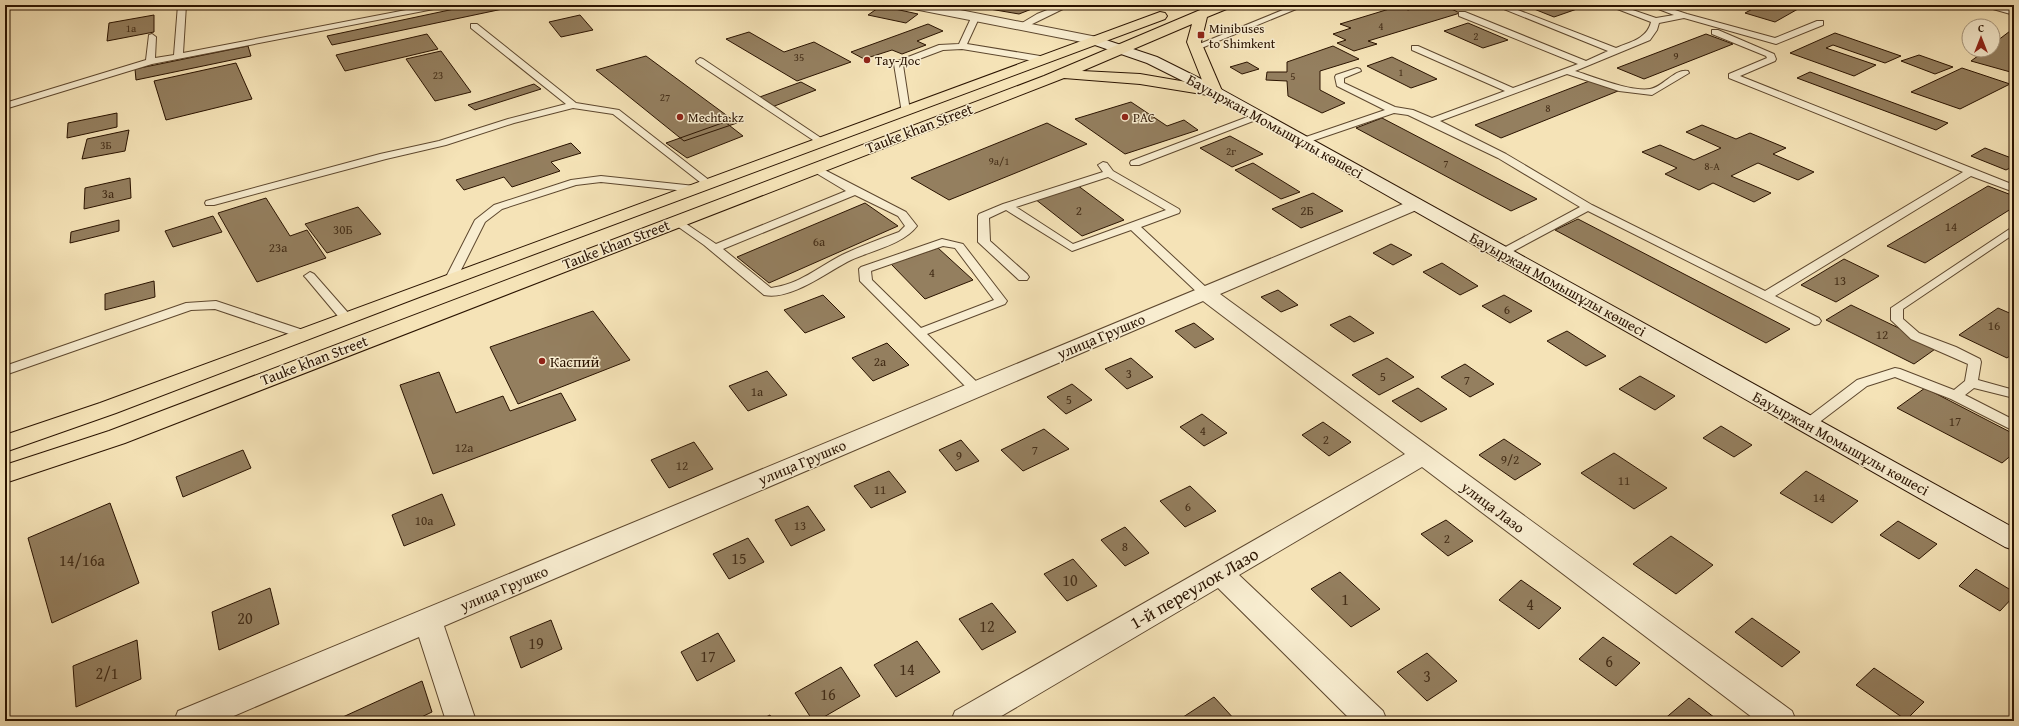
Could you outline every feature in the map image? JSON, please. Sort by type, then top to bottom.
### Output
[{"type":"main road","name":"Tauke khan Street","points":[[5,444],[108,408],[302,334],[905,111],[1040,59],[1195,10],[1224,5]]},
{"type":"main road","name":"Tauke khan Street","points":[[5,474],[116,437],[1058,74],[1122,48],[1195,10]]},
{"type":"main road","points":[[1195,10],[1194,42],[1214,91]]},
{"type":"main road","points":[[1058,74],[1087,74],[1140,79],[1214,91]]},
{"type":"street","name":"Бауыржан Момышұлы көшесі","points":[[922,6],[975,18],[1097,41],[1122,48],[1152,60],[1214,91],[2014,540]]},
{"type":"street","name":"улица Грушко","points":[[190,721],[1415,204]]},
{"type":"street","name":"улица Лазо","points":[[1205,292],[1781,721]]},
{"type":"street","name":"1-й переулок Лазо","points":[[966,721],[1423,455]]},
{"type":"street","points":[[1220,573],[1372,721]]},
{"type":"street","points":[[428,620],[461,721]]},
{"type":"lane","points":[[178,56],[182,5]]},
{"type":"lane","points":[[5,106],[150,62],[444,5]]},
{"type":"lane","points":[[1021,26],[1040,16],[1067,5]]},
{"type":"lane","points":[[1196,47],[1302,5]]},
{"type":"lane","points":[[1498,5],[1615,51]]},
{"type":"lane","points":[[1611,5],[1655,21],[1681,17],[1776,41],[1820,23]]},
{"type":"lane","points":[[1652,5],[1770,54],[1772,57],[1772,59],[1732,76],[2014,189]]},
{"type":"lane","points":[[1983,5],[2014,13]]},
{"type":"lane","points":[[1462,14],[1586,64]]},
{"type":"lane","points":[[962,46],[975,18]]},
{"type":"lane","points":[[1432,121],[1511,90],[1586,64],[1647,38],[1653,30],[1655,21]]},
{"type":"lane","points":[[474,26],[573,105]]},
{"type":"lane","points":[[150,62],[152,37]]},
{"type":"lane","points":[[905,111],[898,64],[942,47],[962,46],[1040,59]]},
{"type":"lane","points":[[1415,48],[1511,90]]},
{"type":"lane","points":[[700,61],[822,142]]},
{"type":"lane","points":[[1357,71],[1339,78],[1340,84],[1393,110],[1410,112],[1432,121],[1502,156],[1588,208],[1815,321]]},
{"type":"lane","points":[[1566,71],[1619,88],[1652,92],[1685,73]]},
{"type":"lane","points":[[210,203],[384,156],[442,144],[511,121],[573,105],[616,112],[702,186]]},
{"type":"lane","points":[[1303,141],[1393,110]]},
{"type":"lane","points":[[1135,162],[1258,116]]},
{"type":"lane","points":[[675,221],[714,249],[768,292],[782,290],[812,279],[846,258],[903,234],[911,226],[902,214],[855,191],[815,168]]},
{"type":"lane","points":[[1007,206],[1072,248],[1175,211],[1106,169],[1007,206],[983,216],[984,242],[1023,277]]},
{"type":"lane","points":[[1766,296],[1970,172]]},
{"type":"lane","points":[[451,279],[480,220],[498,207],[575,182],[601,179],[702,186]]},
{"type":"lane","points":[[714,249],[855,191]]},
{"type":"lane","points":[[1502,253],[1588,208]]},
{"type":"lane","points":[[1133,226],[1205,292]]},
{"type":"lane","points":[[1956,396],[1971,383],[1975,362],[1915,336],[1897,320],[1897,308],[2014,229]]},
{"type":"lane","points":[[918,333],[1001,301],[959,246],[942,242],[865,269],[866,281],[918,333],[976,389]]},
{"type":"lane","points":[[310,276],[346,318]]},
{"type":"lane","points":[[5,371],[190,306],[216,305],[302,334]]},
{"type":"lane","points":[[1808,424],[1862,383],[1895,372],[1956,396],[2014,426]]},
{"type":"lane","points":[[1971,383],[2014,394]]},
{"type":"building","points":[[74,5],[97,5],[73,9]]},
{"type":"building","points":[[473,5],[517,6],[332,45],[327,36]]},
{"type":"building","points":[[966,5],[1042,5],[1019,14]]},
{"type":"building","points":[[1409,5],[1454,5],[1447,7],[1460,13],[1368,41],[1377,44],[1354,51],[1337,43],[1346,40],[1333,34],[1351,28],[1340,24],[1399,6],[1408,10],[1415,8]]},
{"type":"building","points":[[1524,5],[1565,5],[1577,9],[1554,17]]},
{"type":"building","points":[[1760,5],[1805,5],[1775,22],[1745,13]]},
{"type":"building","points":[[881,6],[918,14],[906,23],[868,15]]},
{"type":"building","points":[[154,15],[154,32],[107,41],[109,23]]},
{"type":"building","points":[[580,15],[593,30],[561,37],[549,22]]},
{"type":"building","points":[[1468,23],[1508,40],[1483,48],[1444,31]]},
{"type":"building","points":[[928,24],[943,31],[917,41],[926,45],[902,54],[892,50],[864,59],[851,52]]},
{"type":"building","points":[[2014,28],[2014,73],[1971,61],[1975,58],[2001,58],[2001,38]]},
{"type":"building","points":[[749,32],[784,52],[814,42],[851,62],[797,81],[726,39]]},
{"type":"building","points":[[1835,33],[1901,56],[1885,63],[1833,45],[1826,48],[1876,65],[1854,76],[1790,53]]},
{"type":"building","points":[[427,34],[438,49],[345,71],[336,55]]},
{"type":"building","points":[[1706,34],[1733,44],[1644,79],[1617,68]]},
{"type":"building","points":[[248,46],[251,56],[136,80],[135,69]]},
{"type":"building","points":[[1333,46],[1359,59],[1320,71],[1320,90],[1345,103],[1322,113],[1288,96],[1287,81],[1266,80],[1267,72],[1287,72],[1287,62]]},
{"type":"building","points":[[441,51],[471,92],[435,101],[406,59]]},
{"type":"building","points":[[1919,55],[1953,67],[1935,74],[1901,61]]},
{"type":"building","points":[[646,56],[737,123],[684,141],[596,70]]},
{"type":"building","points":[[1392,57],[1437,79],[1411,88],[1367,66]]},
{"type":"building","points":[[1247,62],[1259,69],[1242,74],[1230,67]]},
{"type":"building","points":[[236,63],[252,99],[166,120],[154,81]]},
{"type":"building","points":[[1962,68],[2010,84],[1960,109],[1911,92]]},
{"type":"building","points":[[1810,72],[1948,123],[1936,130],[1797,78]]},
{"type":"building","points":[[1592,80],[1618,91],[1501,138],[1475,125]]},
{"type":"building","points":[[801,82],[816,90],[772,107],[757,98]]},
{"type":"building","points":[[534,84],[541,89],[475,110],[468,105]]},
{"type":"building","points":[[1131,102],[1167,126],[1184,120],[1198,130],[1125,154],[1075,119]]},
{"type":"building","points":[[117,113],[117,127],[67,138],[68,123]]},
{"type":"building","points":[[1382,118],[1537,199],[1511,211],[1356,128]]},
{"type":"building","points":[[725,122],[743,136],[687,158],[666,143]]},
{"type":"building","points":[[1047,123],[1087,144],[949,200],[911,178]]},
{"type":"building","points":[[1702,125],[1736,139],[1750,133],[1786,148],[1773,154],[1814,172],[1798,180],[1758,163],[1731,176],[1771,193],[1754,202],[1713,183],[1699,190],[1665,174],[1677,168],[1642,152],[1660,145],[1694,160],[1721,148],[1686,132]]},
{"type":"building","points":[[129,130],[125,151],[82,159],[87,139]]},
{"type":"building","points":[[1230,136],[1263,154],[1232,167],[1200,148]]},
{"type":"building","points":[[571,143],[581,153],[551,162],[560,171],[512,187],[504,177],[464,190],[456,180]]},
{"type":"building","points":[[1985,148],[2014,159],[2014,166],[2006,170],[1971,156]]},
{"type":"building","points":[[1253,163],[1300,192],[1281,199],[1235,170]]},
{"type":"building","points":[[130,178],[131,198],[84,209],[85,188]]},
{"type":"building","points":[[1077,185],[1124,220],[1082,236],[1035,199]]},
{"type":"building","points":[[1988,186],[2014,196],[2014,207],[1925,263],[1887,246]]},
{"type":"building","points":[[1313,193],[1343,211],[1301,228],[1272,209]]},
{"type":"building","points":[[266,198],[290,236],[307,230],[326,258],[257,282],[218,213]]},
{"type":"building","points":[[865,203],[898,226],[769,283],[737,257]]},
{"type":"building","points":[[358,207],[381,234],[327,253],[305,224]]},
{"type":"building","points":[[213,216],[222,232],[173,247],[165,231]]},
{"type":"building","points":[[1578,219],[1790,329],[1766,343],[1555,230]]},
{"type":"building","points":[[119,220],[119,231],[70,243],[71,232]]},
{"type":"building","points":[[1391,244],[1412,255],[1393,265],[1373,253]]},
{"type":"building","points":[[938,248],[973,280],[925,299],[891,264]]},
{"type":"building","points":[[1844,259],[1879,276],[1836,302],[1801,285]]},
{"type":"building","points":[[1442,263],[1478,286],[1460,295],[1423,272]]},
{"type":"building","points":[[154,281],[155,297],[105,310],[105,294]]},
{"type":"building","points":[[1278,290],[1298,305],[1281,312],[1261,297]]},
{"type":"building","points":[[823,295],[845,317],[805,333],[784,310]]},
{"type":"building","points":[[1504,295],[1532,311],[1510,323],[1482,306]]},
{"type":"building","points":[[1851,305],[1938,347],[1914,364],[1826,320]]},
{"type":"building","points":[[1998,308],[2014,315],[2014,353],[2007,358],[1959,335]]},
{"type":"building","points":[[593,311],[630,360],[518,404],[490,347]]},
{"type":"building","points":[[1350,316],[1374,333],[1354,342],[1330,325]]},
{"type":"building","points":[[1194,323],[1214,339],[1195,348],[1175,331]]},
{"type":"building","points":[[1567,331],[1606,356],[1586,366],[1547,341]]},
{"type":"building","points":[[887,343],[909,365],[873,381],[852,358]]},
{"type":"building","points":[[1131,358],[1153,377],[1127,389],[1105,369]]},
{"type":"building","points":[[1387,358],[1414,377],[1379,395],[1352,375]]},
{"type":"building","points":[[1465,364],[1494,384],[1470,397],[1441,377]]},
{"type":"building","points":[[767,371],[787,395],[748,411],[729,386]]},
{"type":"building","points":[[439,372],[456,413],[503,396],[510,411],[561,393],[576,420],[433,474],[400,385]]},
{"type":"building","points":[[1640,376],[1675,396],[1655,410],[1619,389]]},
{"type":"building","points":[[1072,384],[1092,400],[1066,414],[1047,397]]},
{"type":"building","points":[[1418,388],[1447,409],[1421,422],[1392,401]]},
{"type":"building","points":[[1925,388],[2014,434],[2014,453],[2002,463],[1897,408]]},
{"type":"building","points":[[1202,414],[1227,433],[1204,446],[1180,427]]},
{"type":"building","points":[[1323,422],[1351,442],[1329,456],[1302,435]]},
{"type":"building","points":[[1721,426],[1752,445],[1734,457],[1703,438]]},
{"type":"building","points":[[1044,429],[1069,449],[1023,471],[1001,450]]},
{"type":"building","points":[[1504,439],[1541,464],[1515,480],[1479,455]]},
{"type":"building","points":[[961,440],[979,461],[956,471],[939,450]]},
{"type":"building","points":[[694,442],[713,469],[669,488],[651,460]]},
{"type":"building","points":[[243,450],[251,468],[183,497],[176,477]]},
{"type":"building","points":[[1614,453],[1667,488],[1634,509],[1581,473]]},
{"type":"building","points":[[889,471],[906,492],[871,508],[854,486]]},
{"type":"building","points":[[1806,471],[1858,501],[1832,523],[1780,493]]},
{"type":"building","points":[[1190,486],[1216,511],[1185,527],[1160,501]]},
{"type":"building","points":[[442,494],[455,525],[404,546],[392,515]]},
{"type":"building","points":[[110,503],[139,583],[52,623],[28,538]]},
{"type":"building","points":[[808,506],[825,530],[791,546],[775,520]]},
{"type":"building","points":[[1446,520],[1473,541],[1448,556],[1421,534]]},
{"type":"building","points":[[1898,521],[1937,544],[1919,559],[1880,535]]},
{"type":"building","points":[[1125,527],[1149,553],[1125,566],[1101,540]]},
{"type":"building","points":[[1671,536],[1713,565],[1676,594],[1633,564]]},
{"type":"building","points":[[748,538],[764,562],[729,579],[713,554]]},
{"type":"building","points":[[1073,559],[1097,586],[1067,601],[1044,574]]},
{"type":"building","points":[[1976,569],[2014,592],[2014,596],[2000,611],[1959,586]]},
{"type":"building","points":[[1340,572],[1380,609],[1351,627],[1311,589]]},
{"type":"building","points":[[1521,580],[1561,608],[1539,629],[1499,600]]},
{"type":"building","points":[[270,588],[279,624],[219,650],[212,612]]},
{"type":"building","points":[[992,603],[1016,632],[982,650],[959,619]]},
{"type":"building","points":[[1752,618],[1800,652],[1782,667],[1735,632]]},
{"type":"building","points":[[551,620],[562,649],[521,668],[510,637]]},
{"type":"building","points":[[718,633],[735,661],[697,681],[681,652]]},
{"type":"building","points":[[1603,637],[1640,663],[1616,686],[1579,659]]},
{"type":"building","points":[[137,640],[141,679],[76,707],[73,666]]},
{"type":"building","points":[[917,641],[940,672],[896,697],[874,665]]},
{"type":"building","points":[[1427,653],[1457,681],[1427,701],[1397,672]]},
{"type":"building","points":[[841,667],[860,696],[817,721],[813,721],[795,693]]},
{"type":"building","points":[[1874,668],[1924,702],[1906,720],[1856,685]]},
{"type":"building","points":[[422,681],[432,712],[413,721],[334,721]]},
{"type":"building","points":[[1214,697],[1236,721],[1177,721]]},
{"type":"building","points":[[1689,698],[1719,721],[1662,721]]},
{"type":"building","points":[[770,715],[773,721],[758,721]]},
{"type":"place","name":"Minibuses to Shimkent","points":[[1201,35]]},
{"type":"place","name":"Тау-Дос","points":[[867,60]]},
{"type":"place","name":"Mechta.kz","points":[[680,117]]},
{"type":"place","name":"РАС","points":[[1125,117]]},
{"type":"place","name":"Каспий","points":[[542,361]]}]
